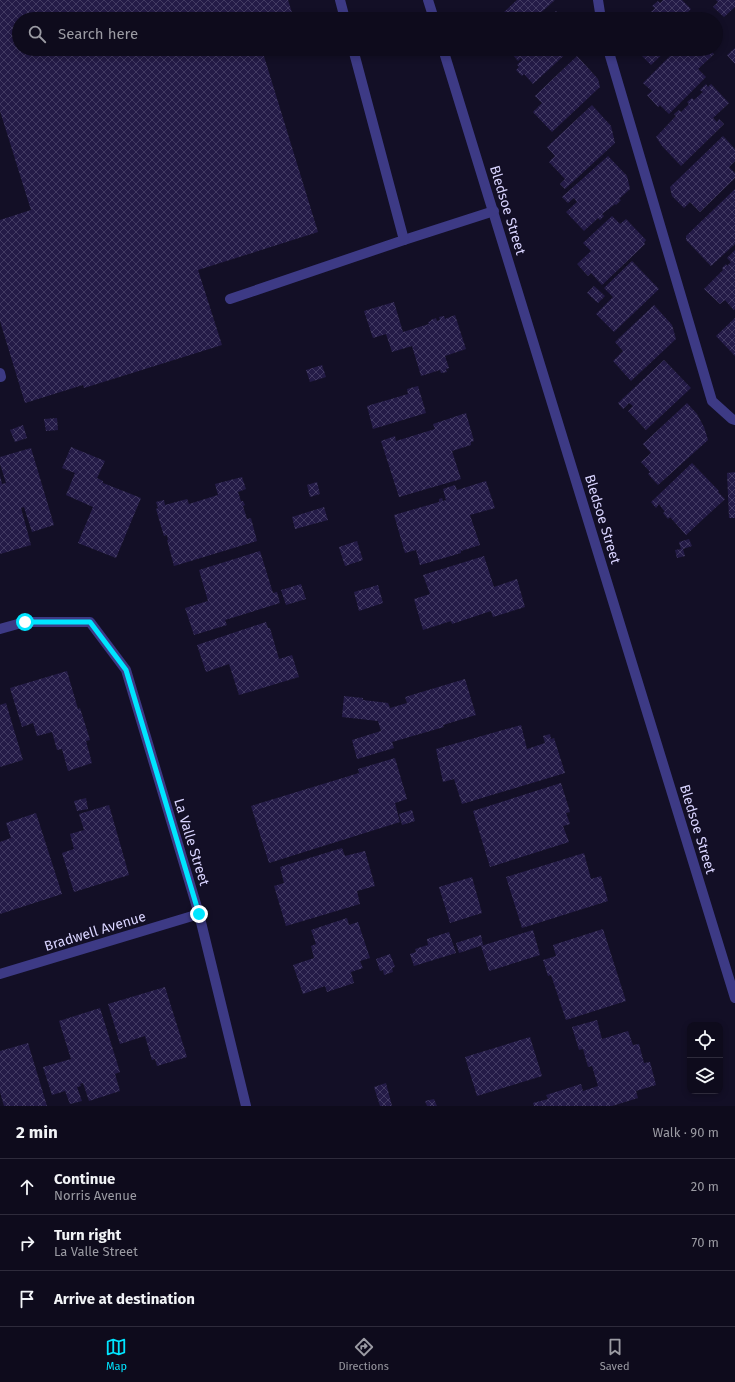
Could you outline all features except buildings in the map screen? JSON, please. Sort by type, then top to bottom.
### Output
[{"type":"street","points":[[340,0],[343,12]]},
{"type":"street","points":[[428,0],[432,12]]},
{"type":"street","points":[[598,0],[600,12]]},
{"type":"street","points":[[355,56],[404,240]]},
{"type":"street","name":"Bledsoe Street","points":[[445,56],[735,998]]},
{"type":"street","points":[[610,56],[712,401],[735,420]]},
{"type":"street","points":[[230,299],[494,211]]},
{"type":"street","name":"La Valle Street","points":[[0,629],[25,622],[90,622],[126,670],[199,914],[246,1106]]},
{"type":"street","name":"Bradwell Avenue","points":[[0,974],[199,914]]},
{"type":"route","points":[[25,622],[90,622],[126,670],[199,914]]}]
